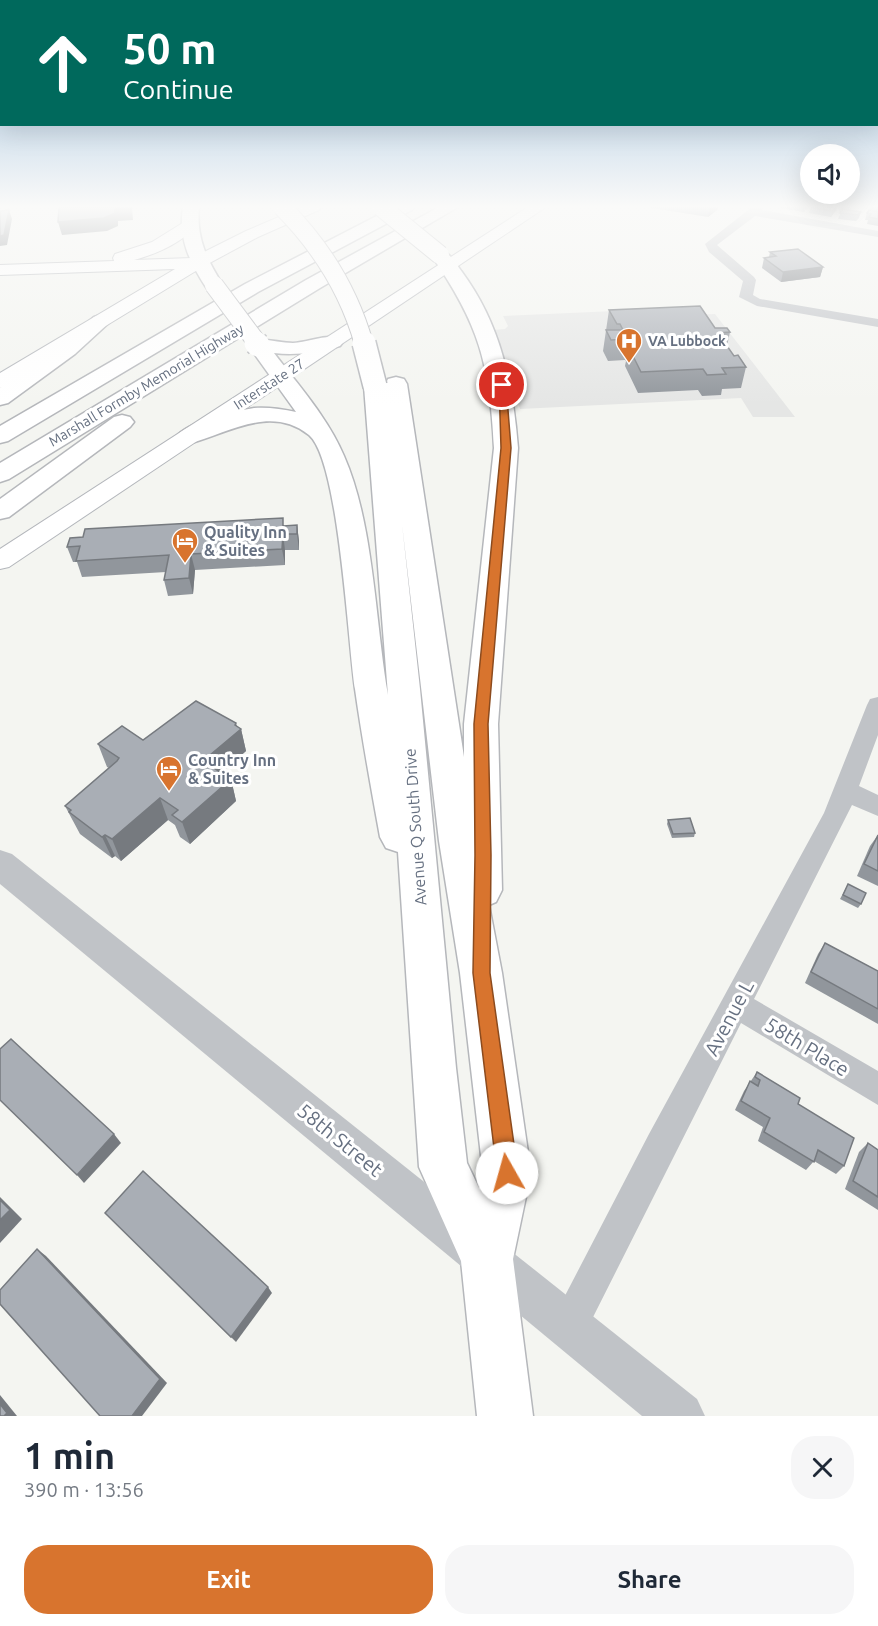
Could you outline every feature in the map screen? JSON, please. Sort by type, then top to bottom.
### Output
[{"type":"highway","points":[[206,273],[255,333],[280,377],[310,415],[339,476],[348,517],[373,715],[401,849],[433,1068]]},
{"type":"highway","name":"Marshall Formby Memorial Highway","points":[[0,436],[283,273]]},
{"type":"highway","points":[[335,273],[352,306],[369,356],[387,378]]},
{"type":"highway","name":"Marshall Formby Memorial Highway","points":[[0,474],[255,333],[348,273]]},
{"type":"highway","points":[[353,273],[364,291],[383,344]]},
{"type":"highway","points":[[451,273],[486,329],[498,365],[505,408],[505,459],[481,724],[483,855],[481,973]]},
{"type":"highway","points":[[0,398],[68,350],[101,321]]},
{"type":"highway","points":[[0,511],[228,346],[255,333],[294,349],[333,342]]},
{"type":"highway","name":"Avenue Q South Drive","points":[[387,378],[458,841],[481,973],[507,1173],[487,1259]]},
{"type":"highway","name":"Avenue Q South Drive","points":[[387,378],[404,688],[433,1068],[443,1167],[487,1259],[505,1416]]},
{"type":"highway","points":[[188,437],[232,418],[260,415],[294,418],[320,432]]},
{"type":"main road","points":[[79,273],[98,277],[115,287],[119,295],[117,303],[101,321]]},
{"type":"main road","points":[[0,382],[180,273]]},
{"type":"main road","name":"Interstate 27","points":[[0,561],[333,342],[427,273]]},
{"type":"street","points":[[742,273],[750,280],[746,297],[749,299],[878,323]]},
{"type":"street","name":"Avenue L","points":[[569,1326],[831,825],[878,705]]},
{"type":"street","points":[[846,791],[878,806]]},
{"type":"street","name":"58th Street","points":[[0,864],[680,1416]]},
{"type":"street","name":"58th Place","points":[[736,1004],[878,1089]]},
{"type":"shaded area","name":"VA Lubbock","points":[[682,308],[688,315],[715,314],[795,417],[753,417],[741,398],[520,409],[493,330],[505,329],[508,326],[503,316]]},
{"type":"building","points":[[700,306],[715,328],[727,328],[730,332],[718,333],[734,356],[738,355],[746,367],[722,368],[726,374],[707,375],[703,369],[641,372],[628,346],[631,346],[628,339],[611,340],[606,330],[623,330],[609,310]]},
{"type":"building","points":[[283,518],[283,526],[297,525],[297,534],[283,534],[282,549],[191,554],[189,578],[164,580],[169,555],[76,561],[80,546],[67,547],[70,538],[83,537],[85,529]]},
{"type":"building","name":"Country Inn & Suites","points":[[196,701],[236,723],[235,725],[241,729],[203,761],[231,779],[182,822],[172,815],[178,810],[160,798],[112,839],[105,835],[102,837],[69,812],[71,810],[65,806],[119,758],[98,744],[122,726],[143,740]]},
{"type":"building","points":[[690,818],[695,833],[673,834],[668,820]]},
{"type":"building","points":[[878,835],[878,871],[864,864]]},
{"type":"building","points":[[848,884],[866,893],[861,904],[843,895]]},
{"type":"building","points":[[825,943],[878,971],[878,1009],[811,972]]},
{"type":"building","points":[[11,1039],[114,1134],[77,1175],[0,1100],[0,1049]]},
{"type":"building","points":[[757,1072],[800,1098],[798,1104],[854,1138],[844,1166],[818,1150],[814,1162],[764,1132],[770,1118],[741,1101],[750,1081],[758,1086],[760,1080],[755,1077]]},
{"type":"building","points":[[868,1143],[878,1150],[878,1197],[853,1181]]},
{"type":"building","points":[[143,1171],[268,1287],[231,1337],[105,1213]]},
{"type":"building","points":[[0,1200],[10,1210],[0,1220]]},
{"type":"building","points":[[37,1249],[160,1379],[132,1416],[100,1416],[0,1304],[0,1290]]},
{"type":"building","points":[[0,1404],[7,1413],[4,1416],[0,1416]]},
{"type":"place","name":"VA Lubbock","points":[[629,364]]},
{"type":"place","name":"Quality Inn & Suites","points":[[185,564]]},
{"type":"place","name":"Country Inn & Suites","points":[[169,792]]},
{"type":"route","points":[[502,385],[506,448],[481,724],[483,855],[481,973],[507,1173]]}]
